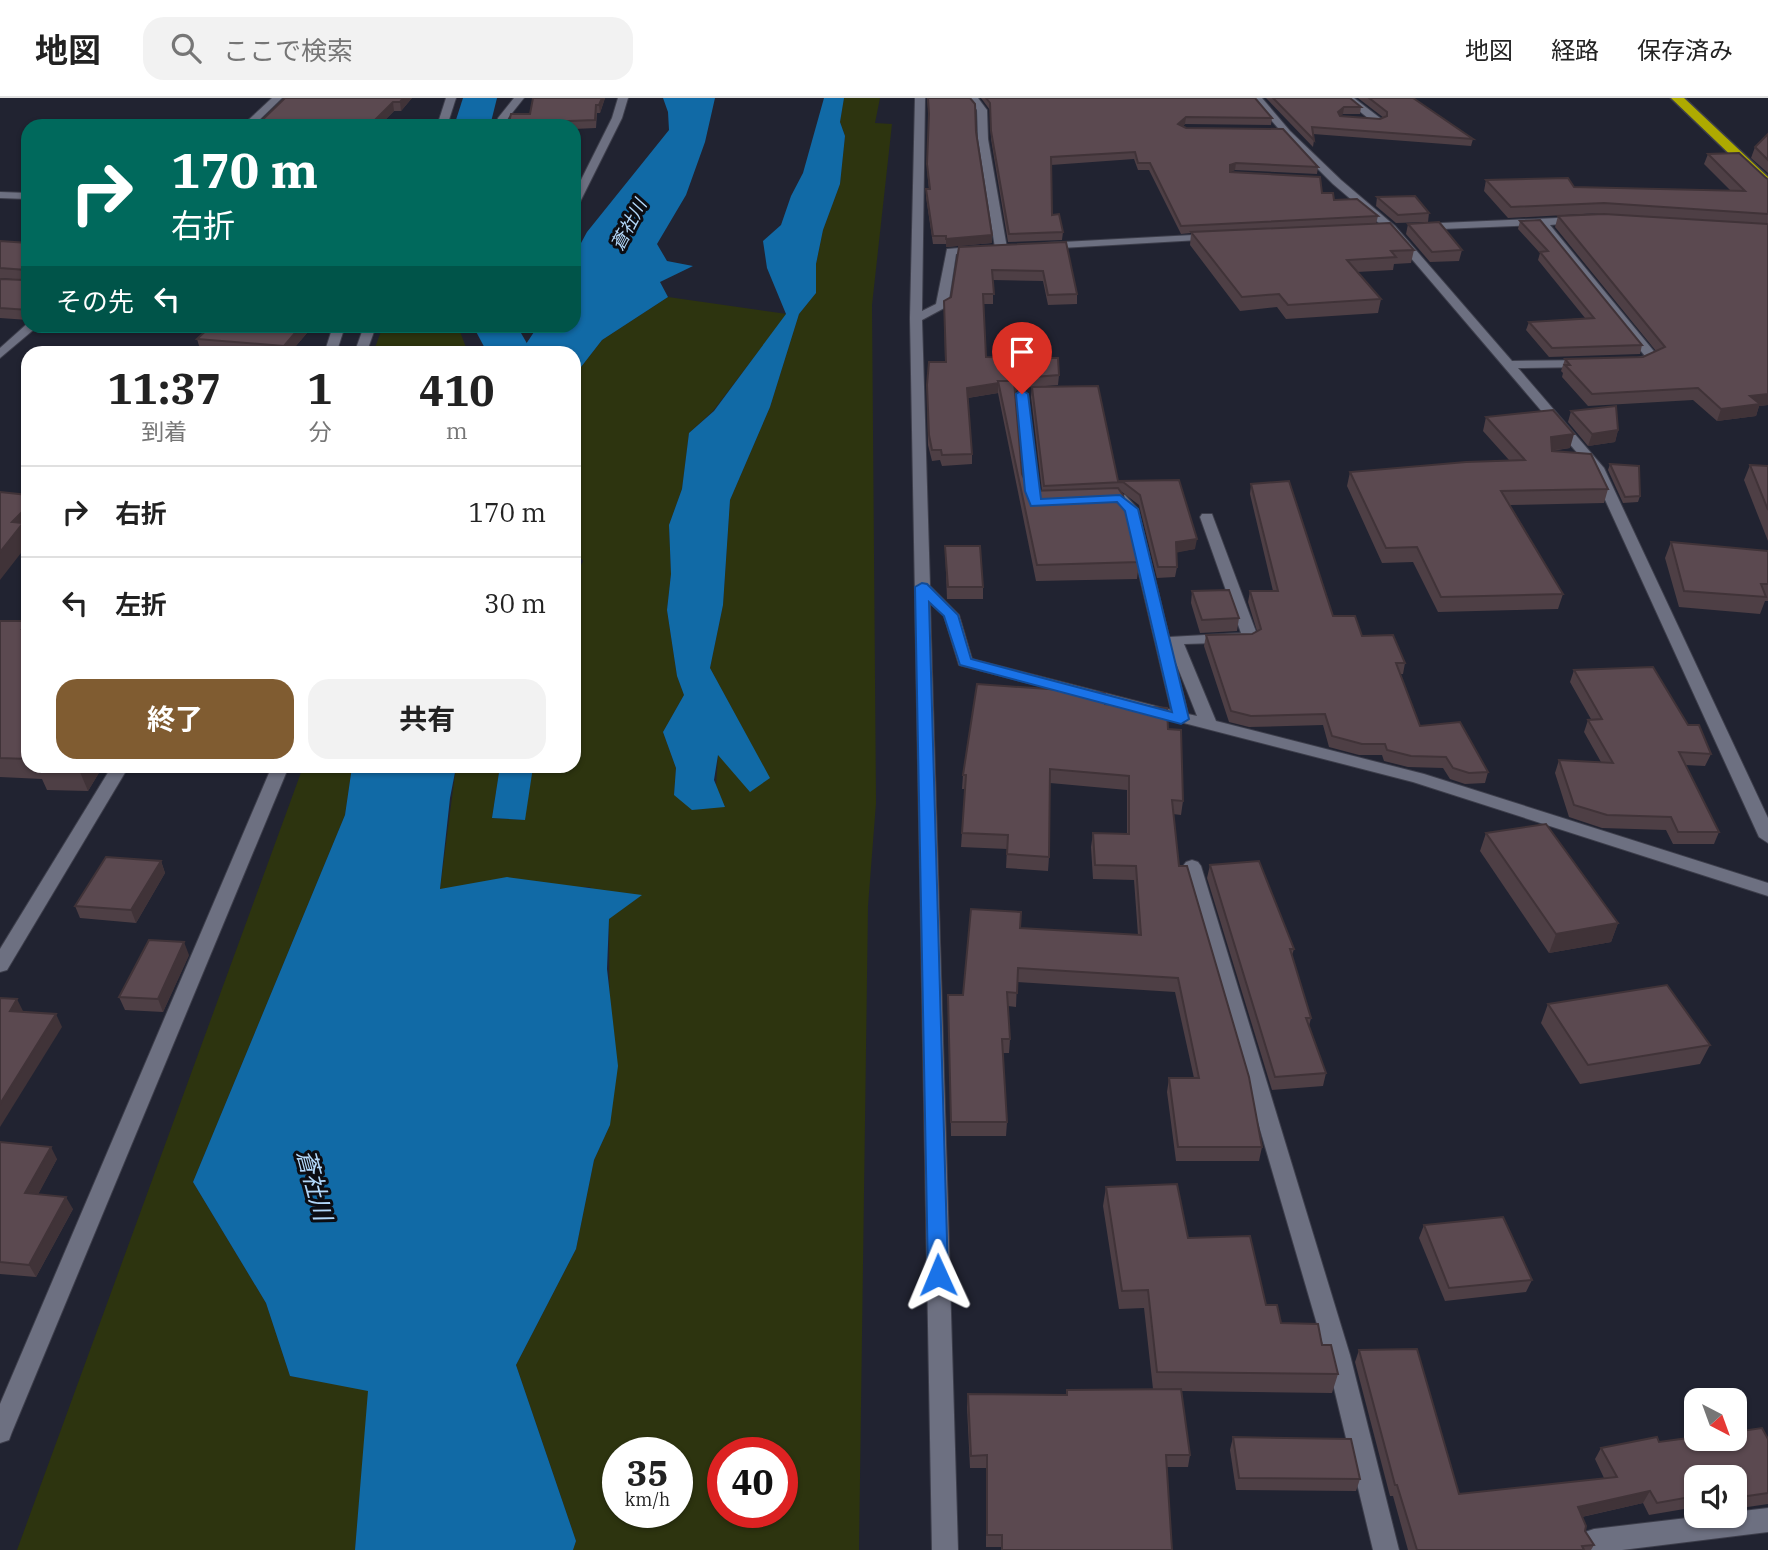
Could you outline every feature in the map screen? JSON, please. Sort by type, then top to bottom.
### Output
[{"type":"highway","points":[[1677,98],[1768,184]]},
{"type":"street","points":[[254,119],[277,98]]},
{"type":"street","points":[[444,119],[451,98]]},
{"type":"street","points":[[503,119],[519,98]]},
{"type":"street","points":[[581,190],[617,118],[624,98]]},
{"type":"street","points":[[920,98],[916,318],[945,1550]]},
{"type":"street","points":[[973,98],[982,110],[983,139],[1001,248]]},
{"type":"street","points":[[1257,98],[1285,131],[1384,228],[1597,468],[1768,837]]},
{"type":"street","points":[[1344,119],[1379,121],[1348,98]]},
{"type":"street","points":[[1273,131],[1285,131]]},
{"type":"street","points":[[1322,179],[1335,180]]},
{"type":"street","points":[[0,195],[21,196]]},
{"type":"street","points":[[1384,228],[1589,220]]},
{"type":"street","points":[[1542,222],[1653,358],[1625,362]]},
{"type":"street","points":[[1029,247],[1224,237]]},
{"type":"street","points":[[916,318],[942,306],[951,251],[1015,248]]},
{"type":"street","points":[[0,354],[24,333]]},
{"type":"street","points":[[1508,365],[1598,363]]},
{"type":"street","points":[[1022,394],[1031,491],[1036,503],[1064,502]]},
{"type":"street","points":[[1092,500],[1120,498],[1131,509],[1181,719]]},
{"type":"street","points":[[1207,517],[1250,637],[1175,639],[1209,725]]},
{"type":"street","points":[[922,587],[951,615],[965,662],[1418,778],[1768,890]]},
{"type":"street","points":[[0,965],[117,773]]},
{"type":"street","points":[[0,1432],[278,773]]},
{"type":"street","points":[[1192,866],[1338,1355],[1386,1550]]},
{"type":"street","points":[[1598,1550],[1594,1541],[1768,1520]]},
{"type":"green space","points":[[844,98],[880,98],[875,123],[892,124],[872,305],[876,803],[868,906],[859,1550],[573,1550],[576,1541],[516,1365],[576,1249],[594,1160],[610,1125],[609,919],[590,887],[440,889],[455,773],[499,773],[492,818],[524,820],[532,773],[581,773],[581,367],[602,340],[668,297],[787,314],[713,411],[689,433],[682,489],[669,525],[671,574],[667,610],[677,676],[684,695],[663,732],[676,768],[674,795],[725,807],[716,787],[718,755],[769,778],[710,668],[723,605],[730,500],[770,407],[799,314],[816,293],[816,264],[823,230],[840,184],[845,136],[840,122]]},
{"type":"green space","points":[[380,333],[461,333],[465,346],[376,346]]},
{"type":"green space","points":[[301,773],[351,773],[345,815],[193,1182],[266,1303],[290,1376],[369,1390],[355,1550],[17,1550]]},
{"type":"water","name":"蒼社川","points":[[663,98],[715,98],[705,142],[686,195],[657,244],[667,261],[693,266],[660,282],[668,297],[602,340],[581,367],[581,346],[525,346],[533,333],[581,333],[581,243],[669,130],[668,112]]},
{"type":"water","points":[[824,98],[844,98],[840,122],[845,136],[840,184],[823,230],[816,264],[816,293],[799,314],[770,407],[730,500],[723,605],[710,668],[770,778],[750,792],[718,755],[714,780],[725,807],[692,810],[674,795],[676,768],[663,732],[684,695],[677,676],[667,610],[671,574],[669,525],[682,489],[689,433],[714,411],[786,314],[767,268],[763,241],[781,225],[803,173]]},
{"type":"water","name":"蒼社川","points":[[351,773],[455,773],[440,889],[507,877],[642,895],[609,919],[607,969],[618,1066],[610,1125],[594,1160],[576,1249],[516,1365],[576,1541],[573,1550],[355,1550],[368,1391],[290,1376],[266,1303],[193,1182],[345,815]]},
{"type":"water","points":[[499,773],[532,773],[525,820],[492,818]]},
{"type":"building","points":[[285,98],[403,98],[400,102],[393,102],[376,119],[263,119]]},
{"type":"building","points":[[533,98],[602,98],[599,105],[596,105],[595,120],[510,119],[511,114],[530,114]]},
{"type":"building","points":[[928,98],[970,98],[975,104],[976,132],[992,235],[946,239],[946,236],[933,236],[926,189],[930,189],[927,164]]},
{"type":"building","points":[[986,98],[1255,98],[1272,118],[1186,117],[1178,124],[1186,128],[1283,129],[1318,167],[1236,163],[1230,165],[1230,172],[1320,177],[1322,193],[1333,193],[1334,200],[1357,199],[1378,216],[1181,226],[1150,163],[1138,163],[1135,152],[1051,157],[1052,215],[1059,214],[1063,232],[1009,234],[991,131],[990,103]]},
{"type":"building","points":[[1273,98],[1350,98],[1361,107],[1344,107],[1338,112],[1340,116],[1380,119],[1387,116],[1387,112],[1369,98],[1413,98],[1473,139],[1312,127],[1314,140]]},
{"type":"building","points":[[1768,134],[1768,160],[1755,147]]},
{"type":"building","points":[[1739,153],[1768,179],[1768,214],[1604,203],[1511,207],[1486,180],[1568,178],[1574,187],[1745,191],[1708,154]]},
{"type":"building","points":[[1415,196],[1429,213],[1398,215],[1377,197]]},
{"type":"building","points":[[1604,214],[1768,224],[1768,394],[1750,396],[1760,404],[1721,409],[1698,388],[1592,394],[1565,365],[1570,365],[1565,359],[1643,357],[1665,347],[1558,216]]},
{"type":"building","points":[[1540,220],[1642,345],[1552,348],[1529,322],[1594,318],[1540,252],[1548,251],[1520,221]]},
{"type":"building","points":[[1439,222],[1462,250],[1432,252],[1408,224]]},
{"type":"building","points":[[1390,223],[1414,250],[1391,251],[1396,257],[1347,260],[1381,299],[1288,305],[1279,294],[1242,297],[1191,232]]},
{"type":"building","points":[[0,241],[21,242],[21,270],[0,268]]},
{"type":"building","points":[[1066,242],[1077,294],[1048,295],[1043,271],[992,270],[994,294],[983,294],[986,357],[1058,358],[1059,375],[998,381],[999,383],[967,388],[972,454],[942,455],[941,450],[932,450],[927,385],[929,362],[946,362],[944,301],[951,297],[959,247]]},
{"type":"building","points":[[0,279],[21,280],[21,310],[0,308]]},
{"type":"building","points":[[203,333],[295,333],[284,346],[197,339]]},
{"type":"building","points":[[998,381],[1014,381],[1022,474],[1030,491],[1118,488],[1123,495],[1139,562],[1037,565]]},
{"type":"building","points":[[1098,386],[1118,481],[1179,480],[1197,539],[1176,542],[1177,567],[1158,567],[1140,495],[1123,482],[1044,486],[1032,387]]},
{"type":"building","points":[[1616,406],[1618,430],[1592,434],[1571,411]]},
{"type":"building","points":[[1553,410],[1574,434],[1551,437],[1552,451],[1591,454],[1608,489],[1501,491],[1563,594],[1441,597],[1417,547],[1386,548],[1350,472],[1525,460],[1486,417]]},
{"type":"building","points":[[1610,464],[1639,466],[1640,496],[1625,497]]},
{"type":"building","points":[[1750,465],[1768,466],[1768,510]]},
{"type":"building","points":[[1289,481],[1333,616],[1355,616],[1362,636],[1393,635],[1405,663],[1396,663],[1420,726],[1460,722],[1488,772],[1469,773],[1453,768],[1446,757],[1411,756],[1387,750],[1385,744],[1362,744],[1332,736],[1325,714],[1251,716],[1231,711],[1206,635],[1252,634],[1261,629],[1250,591],[1278,591],[1251,484]]},
{"type":"building","points":[[0,492],[21,494],[21,513],[12,522],[21,523],[21,526],[0,552]]},
{"type":"building","points":[[1671,542],[1768,551],[1768,584],[1761,584],[1766,597],[1684,591]]},
{"type":"building","points":[[945,546],[980,546],[983,587],[948,587]]},
{"type":"building","points":[[1229,590],[1239,618],[1202,620],[1192,591]]},
{"type":"building","points":[[0,621],[21,621],[21,759],[0,758]]},
{"type":"building","points":[[1653,667],[1688,725],[1699,725],[1711,754],[1679,752],[1719,832],[1678,832],[1671,817],[1607,815],[1574,805],[1559,760],[1613,763],[1588,720],[1602,719],[1574,670]]},
{"type":"building","points":[[977,684],[1105,693],[1105,704],[1167,708],[1168,729],[1181,730],[1183,801],[1172,800],[1179,866],[1187,866],[1249,1077],[1262,1147],[1178,1147],[1169,1078],[1199,1078],[1178,978],[1018,968],[1017,993],[1007,992],[1010,1039],[1002,1039],[1007,1122],[951,1122],[948,995],[963,995],[971,909],[1021,912],[1020,928],[1141,935],[1136,866],[1095,865],[1093,833],[1129,834],[1129,776],[1050,769],[1049,857],[1007,854],[1008,835],[962,833],[966,775],[963,775]]},
{"type":"building","points":[[1546,824],[1618,923],[1556,934],[1486,833]]},
{"type":"building","points":[[106,857],[161,861],[131,910],[75,906]]},
{"type":"building","points":[[1259,861],[1294,949],[1290,949],[1311,1018],[1306,1018],[1326,1073],[1275,1077],[1210,865]]},
{"type":"building","points":[[149,940],[184,942],[158,999],[119,997]]},
{"type":"building","points":[[1667,985],[1710,1045],[1588,1065],[1548,1004]]},
{"type":"building","points":[[0,998],[17,999],[10,1011],[56,1014],[0,1104]]},
{"type":"building","points":[[0,1142],[51,1147],[25,1193],[66,1197],[29,1265],[0,1262]]},
{"type":"building","points":[[1177,1184],[1188,1238],[1250,1236],[1266,1305],[1277,1305],[1281,1323],[1318,1324],[1322,1345],[1331,1345],[1338,1374],[1157,1372],[1148,1290],[1122,1291],[1106,1187]]},
{"type":"building","points":[[1503,1217],[1532,1280],[1449,1288],[1424,1225]]},
{"type":"building","points":[[1417,1349],[1459,1494],[1617,1477],[1601,1448],[1657,1437],[1659,1442],[1684,1439],[1684,1451],[1747,1451],[1747,1430],[1762,1428],[1768,1439],[1768,1493],[1747,1496],[1747,1465],[1684,1465],[1684,1498],[1657,1503],[1650,1491],[1578,1507],[1586,1526],[1585,1531],[1594,1545],[1582,1546],[1584,1550],[1417,1550],[1395,1485],[1359,1350]]},
{"type":"building","points":[[1181,1389],[1190,1455],[1166,1455],[1172,1550],[1002,1550],[1002,1535],[987,1535],[987,1455],[971,1456],[968,1394],[1067,1395],[1067,1390]]},
{"type":"building","points":[[1233,1437],[1351,1439],[1360,1479],[1239,1478]]},
{"type":"waterway","points":[[474,119],[480,98]]},
{"type":"waterway","points":[[499,333],[506,346]]},
{"type":"route","points":[[938,1275],[922,587],[951,615],[965,662],[1181,719],[1131,509],[1120,498],[1036,503],[1031,491],[1022,394]]}]
